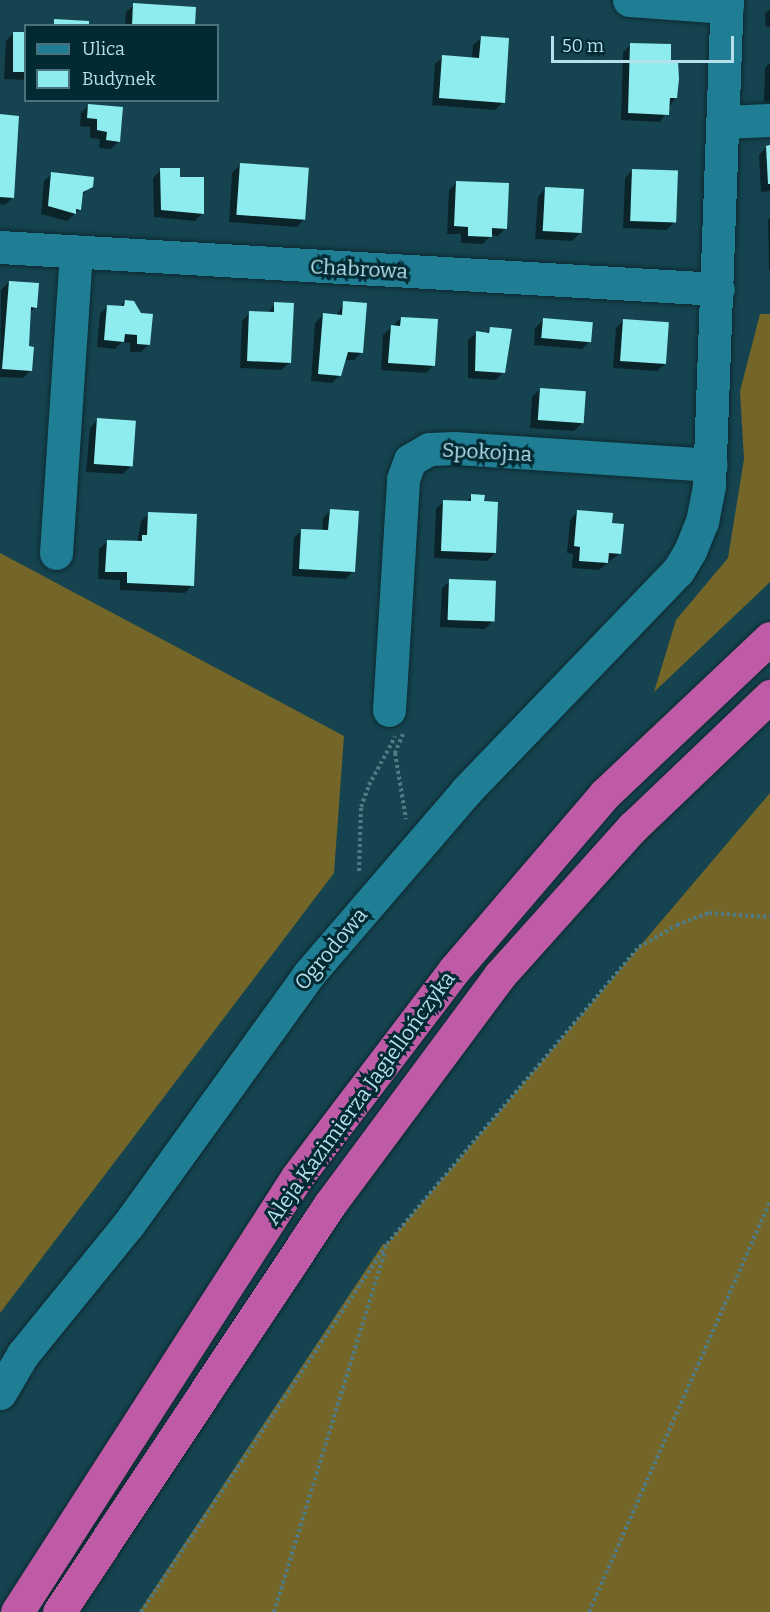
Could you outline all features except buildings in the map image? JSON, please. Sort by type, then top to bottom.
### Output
[{"type":"highway","name":"Aleja Kazimierza Jagiellończyka","points":[[17,1612],[297,1178],[455,969],[605,795],[770,638]]},
{"type":"highway","name":"Aleja Kazimierza Jagiellończyka","points":[[59,1612],[330,1204],[500,975],[633,827],[770,696]]},
{"type":"street","points":[[629,0],[727,3],[710,465]]},
{"type":"street","points":[[723,122],[770,120]]},
{"type":"street","name":"Chabrowa","points":[[0,247],[718,289]]},
{"type":"street","points":[[56,553],[76,252]]},
{"type":"street","name":"Spokojna","points":[[398,723],[403,479],[410,460],[429,449],[455,448],[710,465]]},
{"type":"street","name":"Ogrodowa","points":[[0,1393],[23,1354],[128,1225],[308,975],[466,791],[678,571],[697,535],[706,503],[710,465]]},
{"type":"path","points":[[398,723],[395,753],[406,820]]},
{"type":"path","points":[[357,878],[365,795],[398,723]]},
{"type":"path","points":[[141,1612],[387,1244],[639,947],[677,925],[709,913],[770,917]]},
{"type":"path","points":[[589,1612],[770,1201]]},
{"type":"path","points":[[274,1612],[387,1244]]},
{"type":"shaded area","points":[[760,314],[770,314],[770,582],[654,692],[676,620],[728,558],[744,459],[740,391]]},
{"type":"shaded area","points":[[0,553],[344,736],[334,873],[0,1313]]},
{"type":"shaded area","points":[[770,793],[770,1612],[139,1612],[383,1244],[387,1244]]}]
